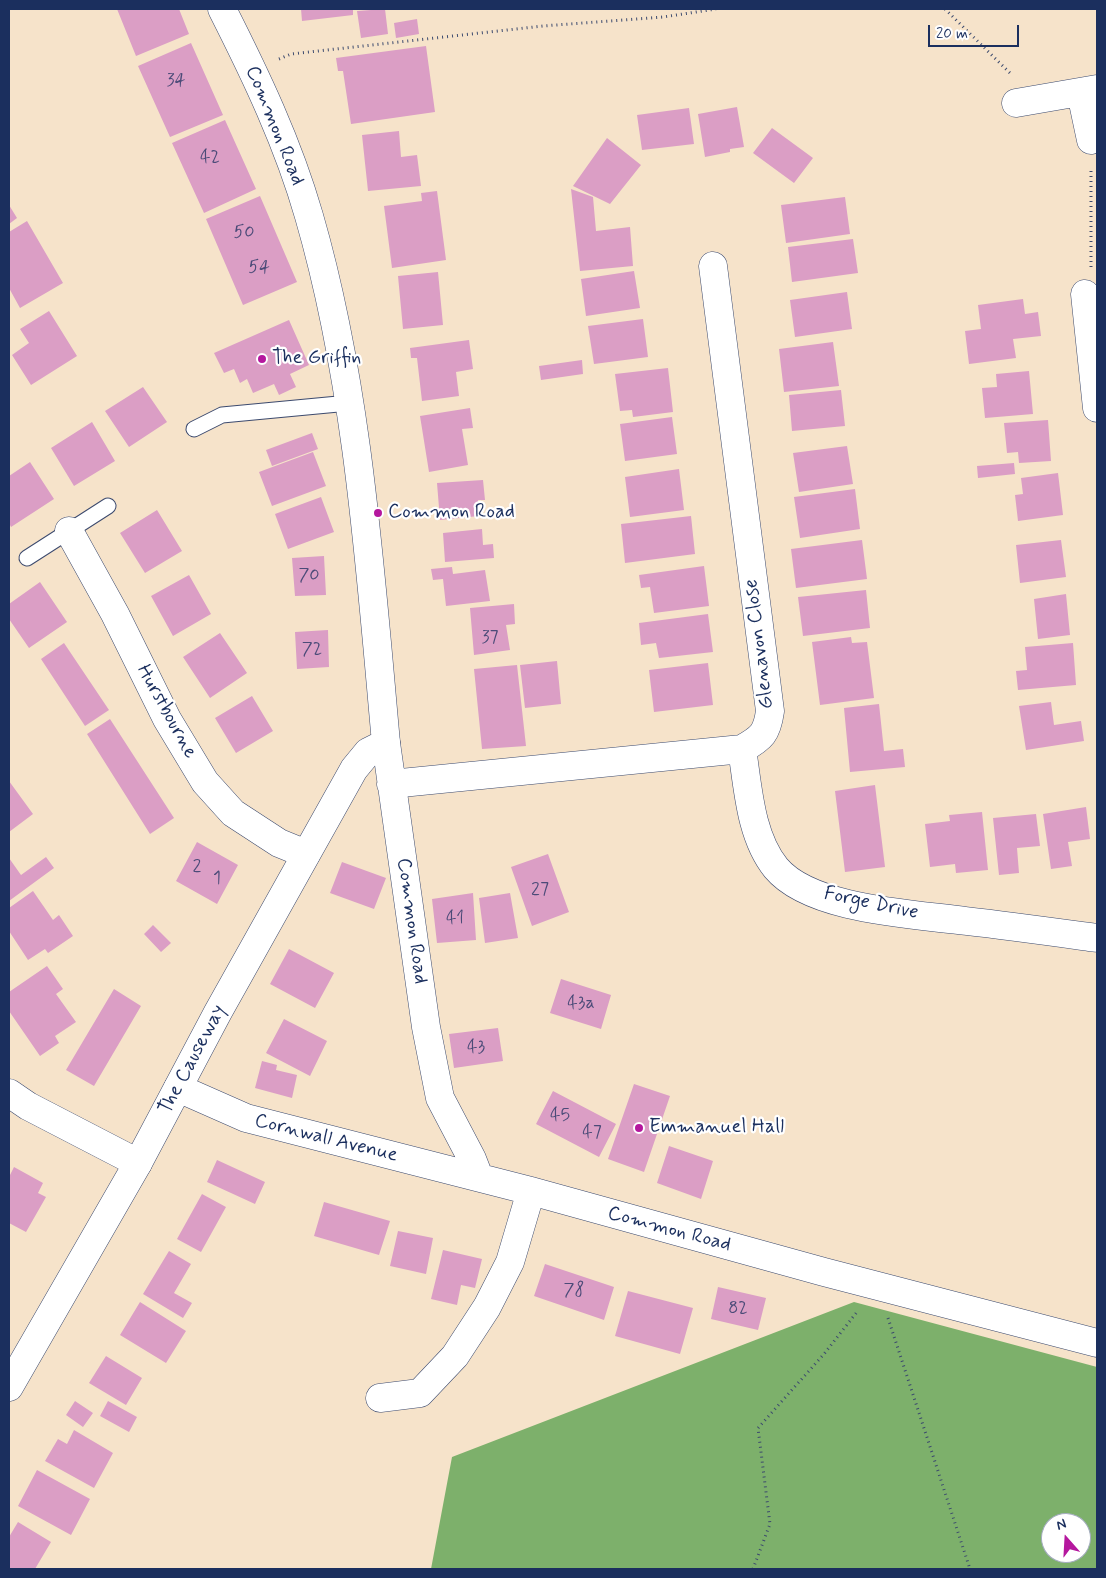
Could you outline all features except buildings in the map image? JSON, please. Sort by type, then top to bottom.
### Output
[{"type":"street","name":"Common Road","points":[[222,9],[253,69],[283,138],[309,216],[328,292],[349,403],[372,592],[391,784],[426,1027],[440,1098],[472,1159],[479,1178],[1097,1343]]},
{"type":"street","points":[[1026,101],[1089,91],[1091,140]]},
{"type":"street","name":"Glenavon Close","points":[[391,784],[742,749],[757,741],[768,728],[770,711],[713,266]]},
{"type":"street","points":[[1085,294],[1094,350],[1097,408]]},
{"type":"street","name":"Hurstbourne","points":[[69,531],[115,614],[166,720],[205,782],[233,813],[279,843],[306,854]]},
{"type":"street","name":"The Causeway","points":[[9,1387],[138,1162],[354,768],[368,752],[386,743]]},
{"type":"street","name":"Forge Drive","points":[[742,749],[752,812],[761,840],[776,868],[798,886],[834,900],[875,909],[1097,938]]},
{"type":"street","name":"Cornwall Avenue","points":[[178,1088],[246,1118],[479,1178]]},
{"type":"street","points":[[9,1093],[28,1106],[138,1162]]},
{"type":"street","points":[[380,1398],[420,1393],[455,1356],[487,1307],[510,1262],[531,1191]]},
{"type":"lane","points":[[194,429],[222,415],[349,403]]},
{"type":"lane","points":[[27,558],[108,506]]},
{"type":"path","points":[[253,69],[291,54],[543,26],[663,17],[716,9]]},
{"type":"path","points":[[945,9],[1026,101]]},
{"type":"path","points":[[1085,294],[1091,266],[1091,140]]},
{"type":"path","points":[[753,1569],[770,1524],[758,1428],[824,1354],[878,1286]]},
{"type":"path","points":[[878,1286],[970,1569]]},
{"type":"green space","points":[[854,1302],[1097,1367],[1097,1569],[431,1569],[452,1457]]},
{"type":"place","name":"The Griffin","points":[[262,359]]},
{"type":"place","name":"Common Road","points":[[378,513]]},
{"type":"place","name":"Emmanuel Hall","points":[[639,1128]]}]
